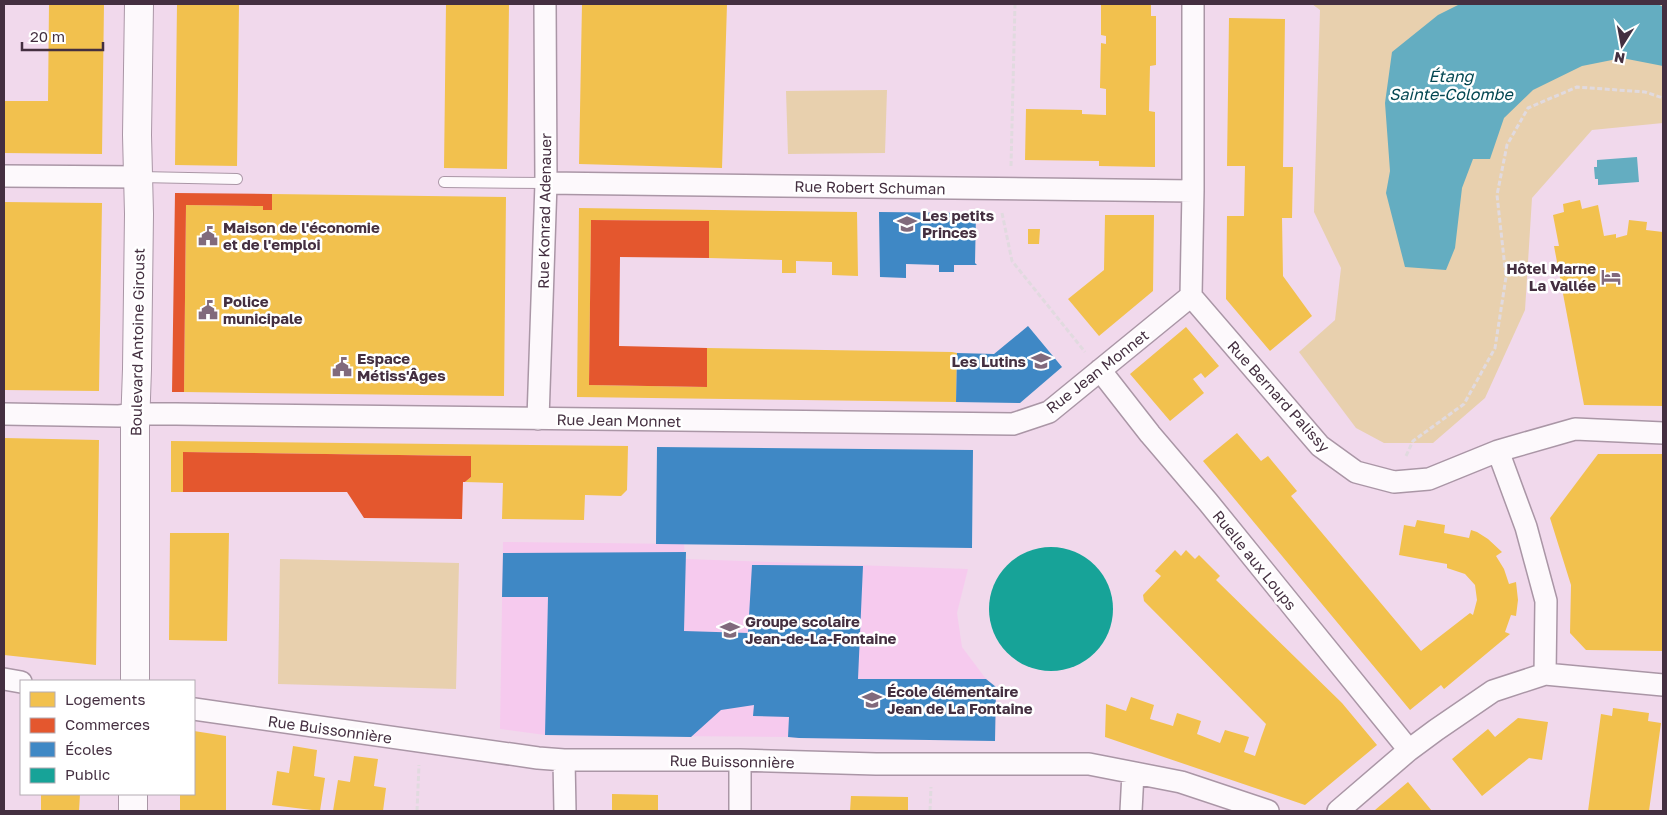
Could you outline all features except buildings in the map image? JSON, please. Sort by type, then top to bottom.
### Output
[{"type":"street","name":"Boulevard Antoine Giroust","points":[[135,680],[136,414],[140,214],[137,135],[138,4]]},
{"type":"street","name":"Rue Konrad Adenauer","points":[[538,419],[546,183],[546,4]]},
{"type":"street","points":[[1191,296],[1193,4]]},
{"type":"street","points":[[4,176],[138,177]]},
{"type":"street","name":"Rue Robert Schuman","points":[[546,183],[1193,191]]},
{"type":"street","name":"Rue Bernard Palissy","points":[[1191,296],[1320,446],[1356,472],[1394,482],[1429,479],[1498,451],[1575,429],[1663,433]]},
{"type":"street","name":"Rue Jean Monnet","points":[[4,414],[1013,424],[1049,412],[1191,296]]},
{"type":"street","name":"Ruelle aux Loups","points":[[1100,370],[1150,434],[1208,502],[1409,750]]},
{"type":"street","points":[[1498,451],[1526,527],[1546,601],[1544,674]]},
{"type":"street","points":[[1338,811],[1409,750],[1493,691],[1544,674],[1663,685]]},
{"type":"street","points":[[4,679],[20,682]]},
{"type":"street","name":"Rue Buissonnière","points":[[195,709],[419,742],[564,760],[740,760],[876,764],[1089,764],[1181,782],[1268,811]]},
{"type":"street","points":[[564,760],[565,811]]},
{"type":"street","points":[[740,760],[740,811]]},
{"type":"street","points":[[1132,772],[1132,811]]},
{"type":"street","points":[[133,795],[133,811]]},
{"type":"lane","points":[[138,177],[237,179]]},
{"type":"lane","points":[[444,182],[546,183]]},
{"type":"path","points":[[1010,170],[1015,4]]},
{"type":"path","points":[[1394,482],[1413,441],[1464,404],[1495,348],[1506,277],[1497,195],[1507,146],[1528,108],[1577,87],[1645,92],[1663,98]]},
{"type":"path","points":[[1001,189],[1001,208],[1012,261],[1100,370]]},
{"type":"path","points":[[417,811],[419,742]]},
{"type":"shaded area","points":[[1312,4],[1663,4],[1663,123],[1592,130],[1532,198],[1525,310],[1485,398],[1433,443],[1384,443],[1356,428],[1299,352],[1335,320],[1341,268],[1314,212],[1320,10]]},
{"type":"shaded area","points":[[887,90],[885,153],[788,154],[786,91]]},
{"type":"shaded area","name":"Groupe scolaire Jean-de-La-Fontaine","points":[[503,542],[684,544],[685,559],[968,569],[957,613],[962,647],[986,679],[996,687],[995,741],[545,735],[500,729]]},
{"type":"shaded area","points":[[280,559],[459,563],[456,689],[278,684]]},
{"type":"water","name":"Étang Sainte-Colombe","points":[[1460,4],[1658,4],[1663,7],[1663,66],[1622,58],[1582,66],[1533,90],[1504,118],[1490,159],[1473,159],[1462,188],[1455,248],[1446,270],[1405,267],[1386,193],[1390,171],[1385,103],[1392,52],[1438,15]]},
{"type":"water","points":[[1637,157],[1639,182],[1598,185],[1598,179],[1595,179],[1594,167],[1597,167],[1597,160]]},
{"type":"place","name":"Les petits Princes","points":[[907,224]]},
{"type":"place","name":"Maison de l'économie et de l'emploi","points":[[208,236]]},
{"type":"place","name":"Hôtel Marne La Vallée","points":[[1611,277]]},
{"type":"place","name":"Police municipale","points":[[208,310]]},
{"type":"place","name":"Les Lutins","points":[[1041,361]]},
{"type":"place","name":"Espace Métiss'Âges","points":[[342,367]]},
{"type":"place","name":"Groupe scolaire Jean-de-La-Fontaine","points":[[730,630]]},
{"type":"place","name":"École élémentaire Jean de La Fontaine","points":[[872,700]]}]
